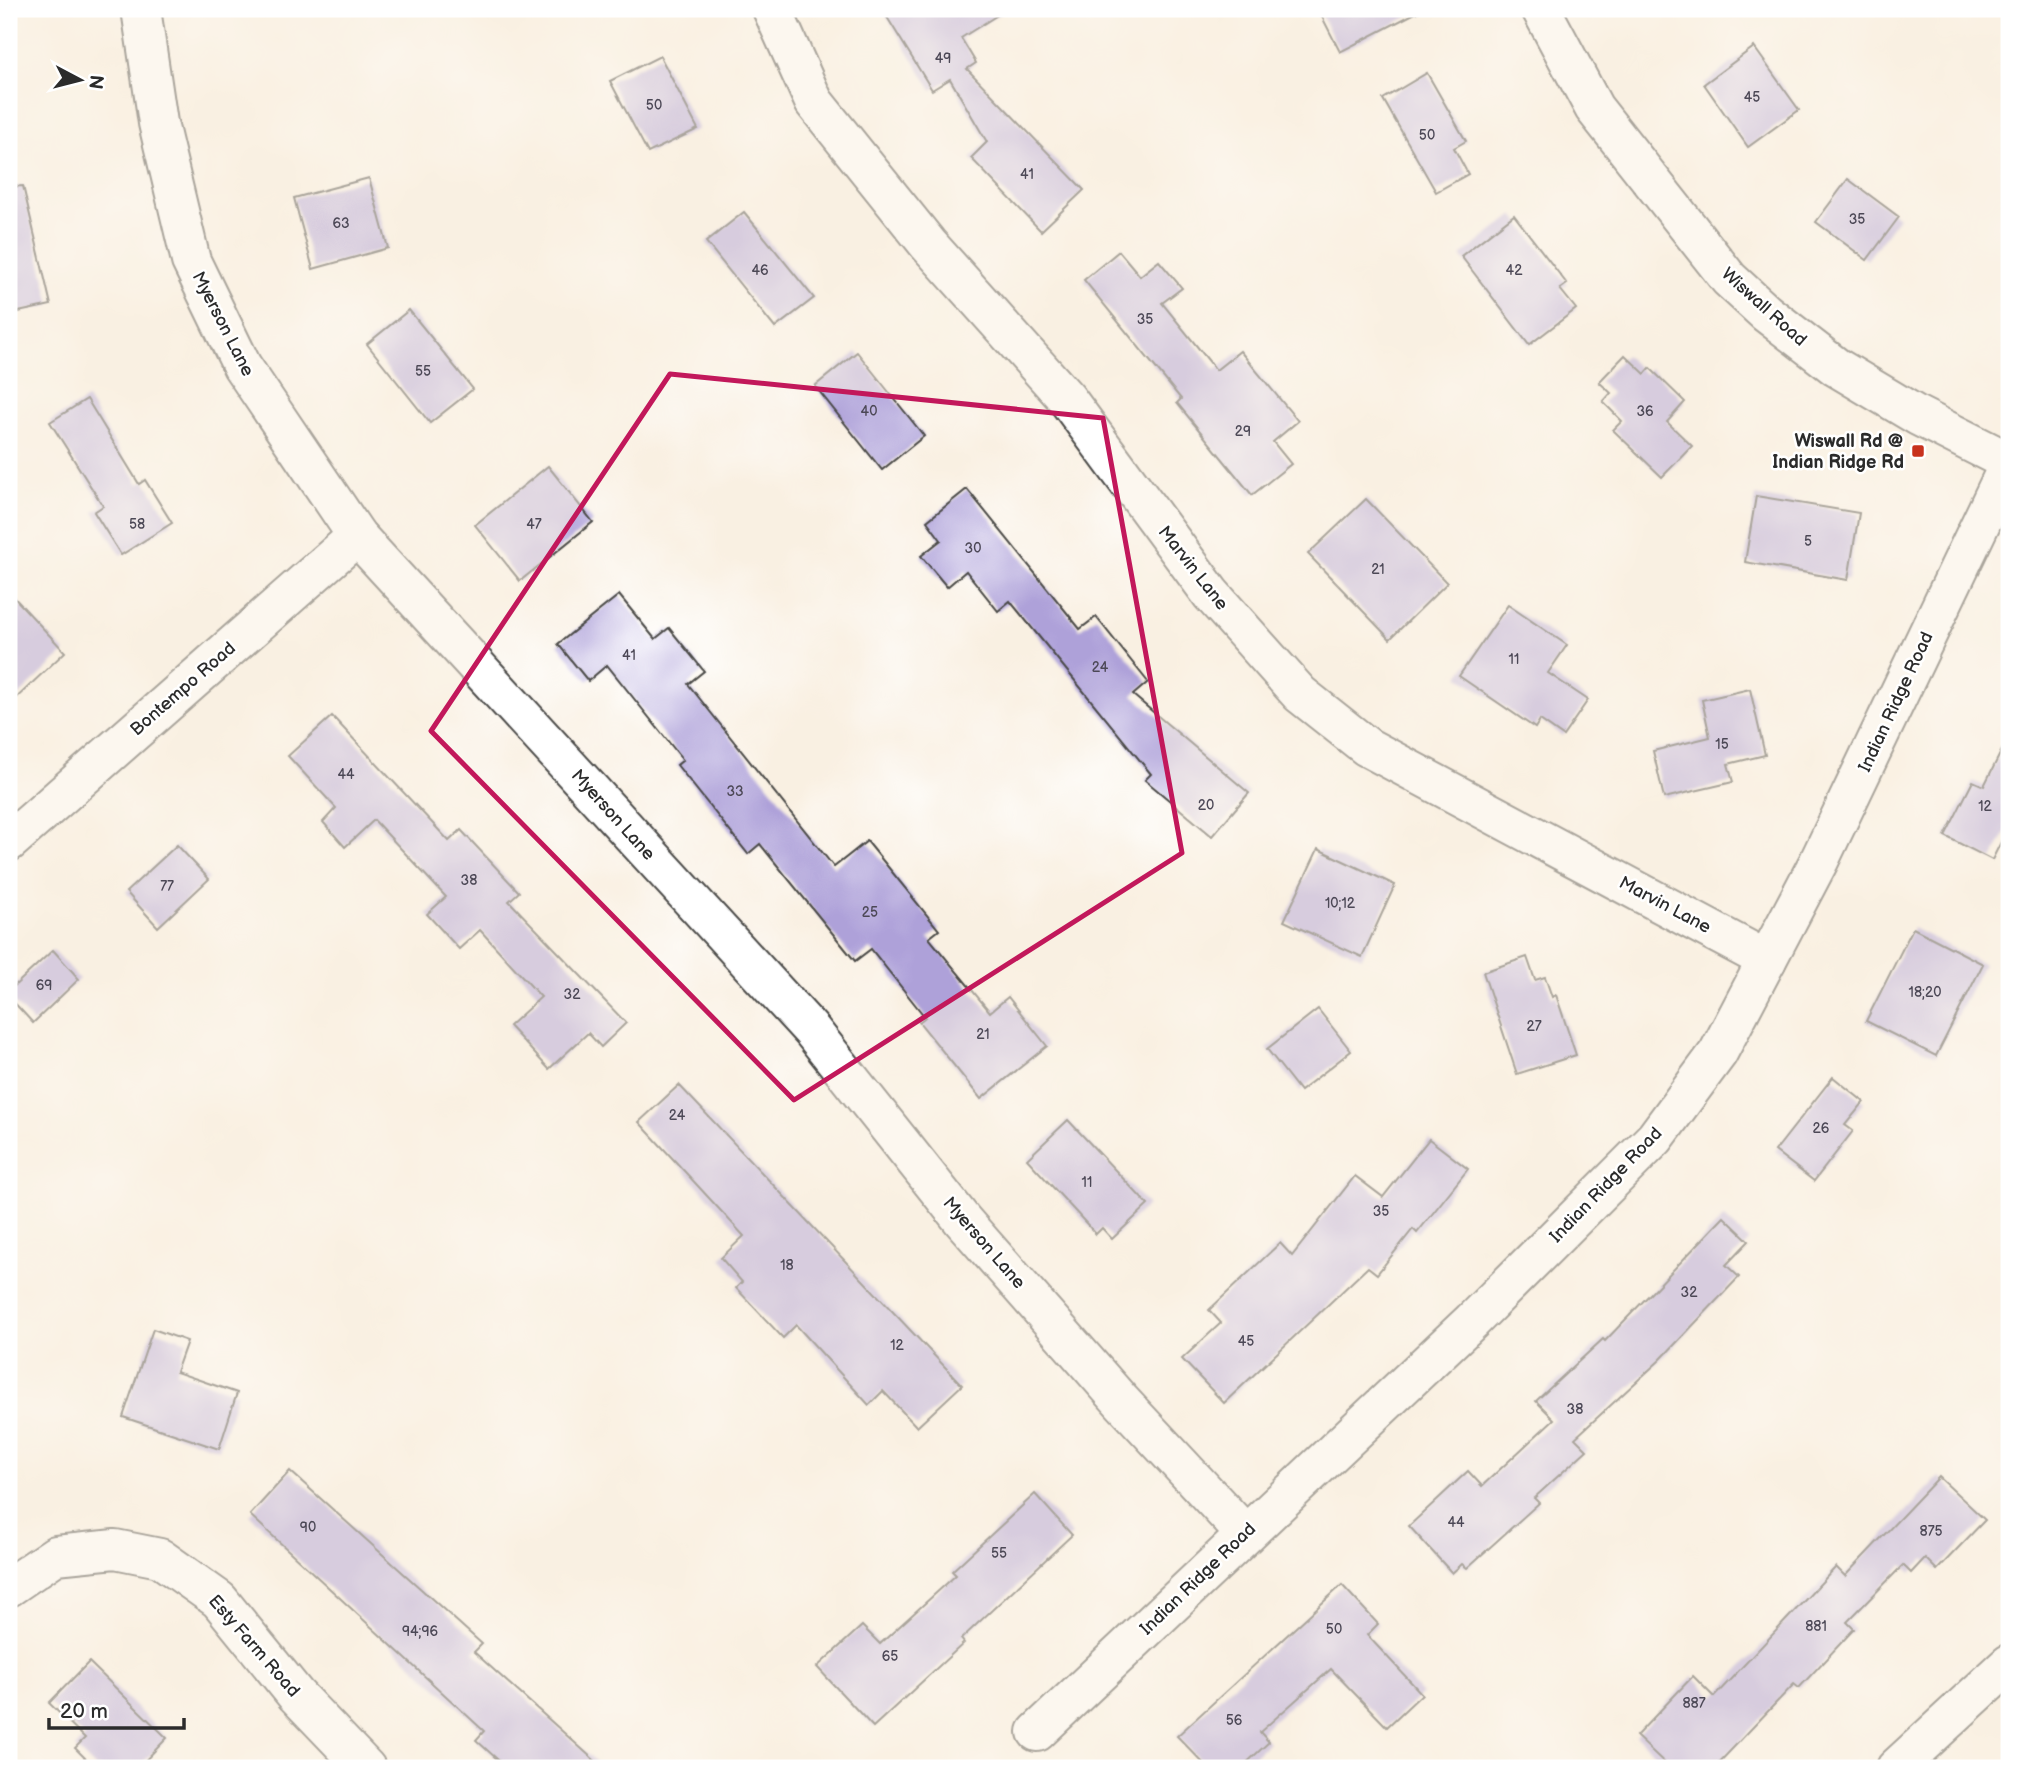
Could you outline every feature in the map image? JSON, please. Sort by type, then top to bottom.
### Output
[{"type":"street","name":"Myerson Lane","points":[[141,9],[158,123],[191,261],[242,366],[357,536],[811,1031],[963,1221],[1121,1401],[1245,1534]]},
{"type":"street","name":"Marvin Lane","points":[[772,9],[814,102],[928,244],[1067,399],[1211,594],[1300,694],[1367,747],[1767,960]]},
{"type":"street","name":"Wiswall Road","points":[[1541,9],[1594,108],[1729,279],[1766,313],[1836,367],[1918,416],[2009,463]]},
{"type":"street","name":"Indian Ridge Road","points":[[1037,1732],[1472,1321],[1655,1138],[1718,1053],[1767,960],[1846,807],[2009,463]]},
{"type":"street","name":"Bontempo Road","points":[[9,842],[357,536]]},
{"type":"street","name":"Esty Farm Road","points":[[9,1587],[56,1555],[115,1549],[160,1558],[219,1600],[296,1695],[366,1768]]},
{"type":"street","points":[[1896,1768],[2009,1664]]},
{"type":"highlighted area","points":[[670,374],[1103,418],[1182,853],[794,1100],[431,731]]},
{"type":"building","points":[[882,9],[1007,9],[961,38],[976,63],[967,69],[1084,190],[1041,231],[971,158],[987,142],[950,79],[932,90]]},
{"type":"building","points":[[1318,9],[1423,9],[1340,52]]},
{"type":"building","points":[[1754,47],[1799,110],[1748,147],[1704,84]]},
{"type":"building","points":[[660,56],[698,129],[648,153],[610,81]]},
{"type":"building","points":[[1427,73],[1466,141],[1454,148],[1468,174],[1436,192],[1383,99]]},
{"type":"building","points":[[369,178],[388,248],[313,269],[294,198]]},
{"type":"building","points":[[1848,179],[1899,217],[1867,260],[1816,222]]},
{"type":"building","points":[[23,186],[51,305],[9,314],[9,187]]},
{"type":"building","points":[[744,212],[814,298],[775,328],[706,242]]},
{"type":"building","points":[[1514,215],[1567,284],[1560,289],[1576,309],[1529,345],[1461,256]]},
{"type":"building","points":[[1119,251],[1140,276],[1159,261],[1182,288],[1162,303],[1216,370],[1240,351],[1298,421],[1273,442],[1291,464],[1252,495],[1177,403],[1181,399],[1084,280]]},
{"type":"building","points":[[409,310],[473,389],[430,423],[367,344]]},
{"type":"building","points":[[857,352],[924,436],[882,470],[815,386]]},
{"type":"building","points":[[1625,355],[1645,374],[1650,368],[1685,402],[1667,422],[1692,446],[1662,477],[1613,430],[1622,421],[1603,402],[1611,393],[1599,382]]},
{"type":"building","points":[[87,399],[139,484],[145,480],[172,523],[121,555],[94,512],[103,506],[50,422]]},
{"type":"building","points":[[548,466],[593,522],[520,581],[475,525]]},
{"type":"building","points":[[967,489],[1080,629],[1096,617],[1148,682],[1133,695],[1249,793],[1212,836],[1145,780],[1151,774],[1010,601],[998,611],[966,571],[947,587],[921,556],[941,540],[927,521]]},
{"type":"building","points":[[1756,496],[1859,513],[1848,580],[1745,562]]},
{"type":"building","points":[[1366,499],[1447,583],[1390,639],[1308,554]]},
{"type":"building","points":[[9,592],[65,652],[9,705]]},
{"type":"building","points":[[619,595],[655,639],[669,628],[704,671],[688,684],[834,867],[867,841],[939,930],[929,938],[990,1012],[1008,997],[1047,1046],[981,1099],[919,1022],[925,1017],[871,949],[855,961],[760,844],[748,854],[677,765],[683,760],[607,665],[588,681],[558,644]]},
{"type":"building","points":[[1508,605],[1567,645],[1548,673],[1588,700],[1563,736],[1540,720],[1535,728],[1459,676]]},
{"type":"building","points":[[1750,689],[1765,755],[1728,764],[1733,782],[1664,798],[1653,751],[1710,737],[1702,700]]},
{"type":"building","points":[[332,716],[449,841],[461,830],[519,892],[509,901],[626,1023],[601,1047],[588,1033],[549,1069],[509,1026],[541,997],[480,930],[459,949],[427,914],[446,897],[374,820],[345,847],[323,822],[336,808],[288,756]]},
{"type":"building","points":[[2009,736],[2009,826],[1992,860],[1945,836],[1973,781],[1984,786]]},
{"type":"building","points":[[177,845],[209,879],[158,927],[126,892]]},
{"type":"building","points":[[1318,849],[1395,885],[1362,957],[1284,921]]},
{"type":"building","points":[[1913,928],[1983,964],[1936,1056],[1866,1021]]},
{"type":"building","points":[[53,950],[79,979],[33,1023],[9,997],[9,991]]},
{"type":"building","points":[[1527,957],[1535,980],[1545,977],[1552,997],[1556,995],[1576,1055],[1517,1074],[1483,972]]},
{"type":"building","points":[[1318,1009],[1351,1051],[1300,1091],[1267,1049]]},
{"type":"building","points":[[1833,1077],[1864,1102],[1845,1125],[1853,1131],[1814,1181],[1775,1151]]},
{"type":"building","points":[[679,1085],[962,1385],[917,1427],[883,1391],[869,1405],[796,1325],[783,1338],[736,1288],[742,1282],[721,1258],[744,1236],[639,1122]]},
{"type":"building","points":[[1068,1120],[1148,1205],[1112,1239],[1102,1228],[1096,1234],[1027,1159]]},
{"type":"building","points":[[1429,1139],[1468,1169],[1417,1233],[1413,1229],[1377,1274],[1368,1267],[1224,1403],[1182,1359],[1221,1323],[1209,1310],[1280,1243],[1292,1256],[1355,1176],[1383,1197]]},
{"type":"building","points":[[1724,1217],[1749,1241],[1726,1265],[1739,1277],[1660,1360],[1575,1438],[1587,1450],[1534,1498],[1539,1503],[1467,1568],[1462,1564],[1452,1573],[1409,1526],[1468,1471],[1482,1486],[1554,1419],[1536,1401],[1603,1339],[1605,1341]]},
{"type":"building","points":[[153,1329],[187,1341],[176,1372],[237,1393],[219,1449],[123,1417]]},
{"type":"building","points":[[290,1471],[482,1644],[474,1652],[603,1768],[507,1768],[476,1740],[484,1731],[250,1515]]},
{"type":"building","points":[[1939,1477],[1985,1520],[1937,1570],[1925,1558],[1911,1573],[1903,1565],[1847,1622],[1854,1629],[1799,1688],[1794,1684],[1714,1768],[1670,1768],[1636,1736],[1693,1676],[1714,1697],[1836,1567],[1845,1576]]},
{"type":"building","points":[[1035,1494],[1072,1535],[961,1639],[964,1643],[873,1727],[817,1667],[862,1626],[880,1644],[956,1575],[952,1571]]},
{"type":"building","points":[[1342,1585],[1378,1624],[1367,1635],[1422,1694],[1387,1727],[1331,1669],[1260,1732],[1269,1742],[1241,1768],[1208,1768],[1177,1736]]},
{"type":"building","points":[[89,1662],[167,1738],[138,1768],[95,1768],[75,1748],[85,1738],[49,1703]]},
{"type":"place","name":"Wiswall Rd @ Indian Ridge Rd","points":[[1918,451]]}]
